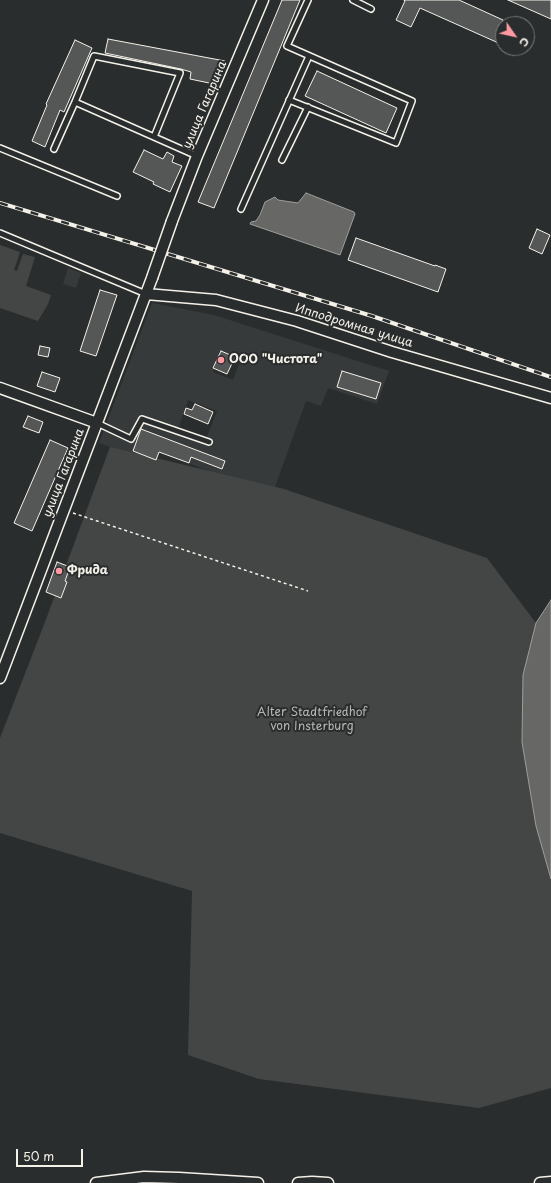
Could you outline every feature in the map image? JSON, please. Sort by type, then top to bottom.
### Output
[{"type":"street","name":"улица Гагарина","points":[[0,678],[197,156],[262,0]]},
{"type":"street","name":"Ипподромная улица","points":[[146,294],[216,300],[297,321],[392,352],[551,398]]},
{"type":"street","points":[[0,388],[97,424]]},
{"type":"street","points":[[96,1183],[158,1177],[258,1183]]},
{"type":"street","points":[[540,1183],[551,1182]]},
{"type":"street","points":[[298,1183],[328,1183]]},
{"type":"lane","points":[[290,100],[396,143],[412,102],[288,46],[308,0]]},
{"type":"lane","points":[[354,0],[371,9]]},
{"type":"lane","points":[[54,149],[94,56],[180,73],[154,137]]},
{"type":"lane","points":[[241,209],[309,56]]},
{"type":"lane","points":[[75,102],[197,156]]},
{"type":"lane","points":[[282,160],[308,107]]},
{"type":"lane","points":[[0,148],[117,196]]},
{"type":"lane","points":[[0,233],[146,294]]},
{"type":"lane","points":[[97,424],[131,439],[142,419],[209,442]]},
{"type":"path","points":[[64,510],[308,591]]},
{"type":"shaded area","points":[[306,193],[354,212],[355,214],[340,255],[250,224],[251,222],[256,221],[265,202],[275,197],[278,200],[298,203]]},
{"type":"shaded area","points":[[68,268],[81,273],[76,288],[63,284]]},
{"type":"shaded area","points":[[152,303],[214,315],[389,371],[377,404],[328,388],[321,406],[306,401],[272,495],[159,452],[156,460],[133,451],[132,455],[99,443]],"holes":[[[220,351],[241,359],[233,380],[213,372]],[[188,400],[217,411],[206,439],[178,429]]]},
{"type":"shaded area","points":[[551,600],[551,879],[536,826],[522,742],[523,675],[536,623]]},
{"type":"green space","points":[[0,245],[20,252],[14,270],[17,271],[23,254],[35,257],[26,286],[51,295],[48,304],[38,321],[0,308]]},
{"type":"green space","name":"Alter Stadtfriedhof von Insterburg","points":[[110,447],[284,489],[487,558],[536,623],[523,675],[522,742],[536,826],[551,879],[551,1088],[479,1108],[259,1079],[188,1055],[192,891],[0,833],[0,738]]},
{"type":"building","points":[[282,0],[300,0],[214,208],[198,202]]},
{"type":"building","points":[[404,0],[459,0],[495,16],[495,41],[420,8],[411,27],[396,20],[405,1]]},
{"type":"building","points":[[508,0],[551,0],[551,19]]},
{"type":"building","points":[[108,39],[225,61],[214,84],[190,79],[191,72],[181,69],[105,53]]},
{"type":"building","points":[[75,40],[92,48],[64,112],[60,110],[45,147],[32,141],[47,105],[46,104]]},
{"type":"building","points":[[317,71],[397,108],[386,133],[305,96]]},
{"type":"building","points":[[144,150],[163,159],[167,152],[174,156],[172,162],[182,166],[170,192],[133,172]]},
{"type":"building","points":[[537,229],[550,235],[542,254],[529,248]]},
{"type":"building","points":[[356,238],[446,269],[438,292],[348,260]]},
{"type":"building","points":[[100,290],[117,295],[96,356],[80,351]]},
{"type":"building","points":[[40,346],[50,348],[48,357],[38,355]]},
{"type":"building","points":[[221,351],[235,357],[227,374],[213,368]]},
{"type":"building","points":[[342,371],[381,383],[376,399],[337,387]]},
{"type":"building","points":[[42,372],[60,378],[55,392],[37,386]]},
{"type":"building","points":[[195,404],[213,412],[208,424],[184,414],[186,408],[192,410]]},
{"type":"building","points":[[28,416],[43,422],[39,433],[23,427]]},
{"type":"building","points":[[141,429],[225,461],[222,469],[191,457],[189,463],[159,452],[156,460],[133,451]]},
{"type":"building","points":[[50,440],[68,448],[32,531],[14,523]]},
{"type":"building","points":[[57,562],[70,567],[65,581],[67,582],[61,598],[46,592]]},
{"type":"railway","points":[[0,203],[372,316],[551,377]]},
{"type":"place","name":"ООО \"Чистота\"","points":[[221,360]]},
{"type":"place","name":"Фрида","points":[[59,571]]}]
